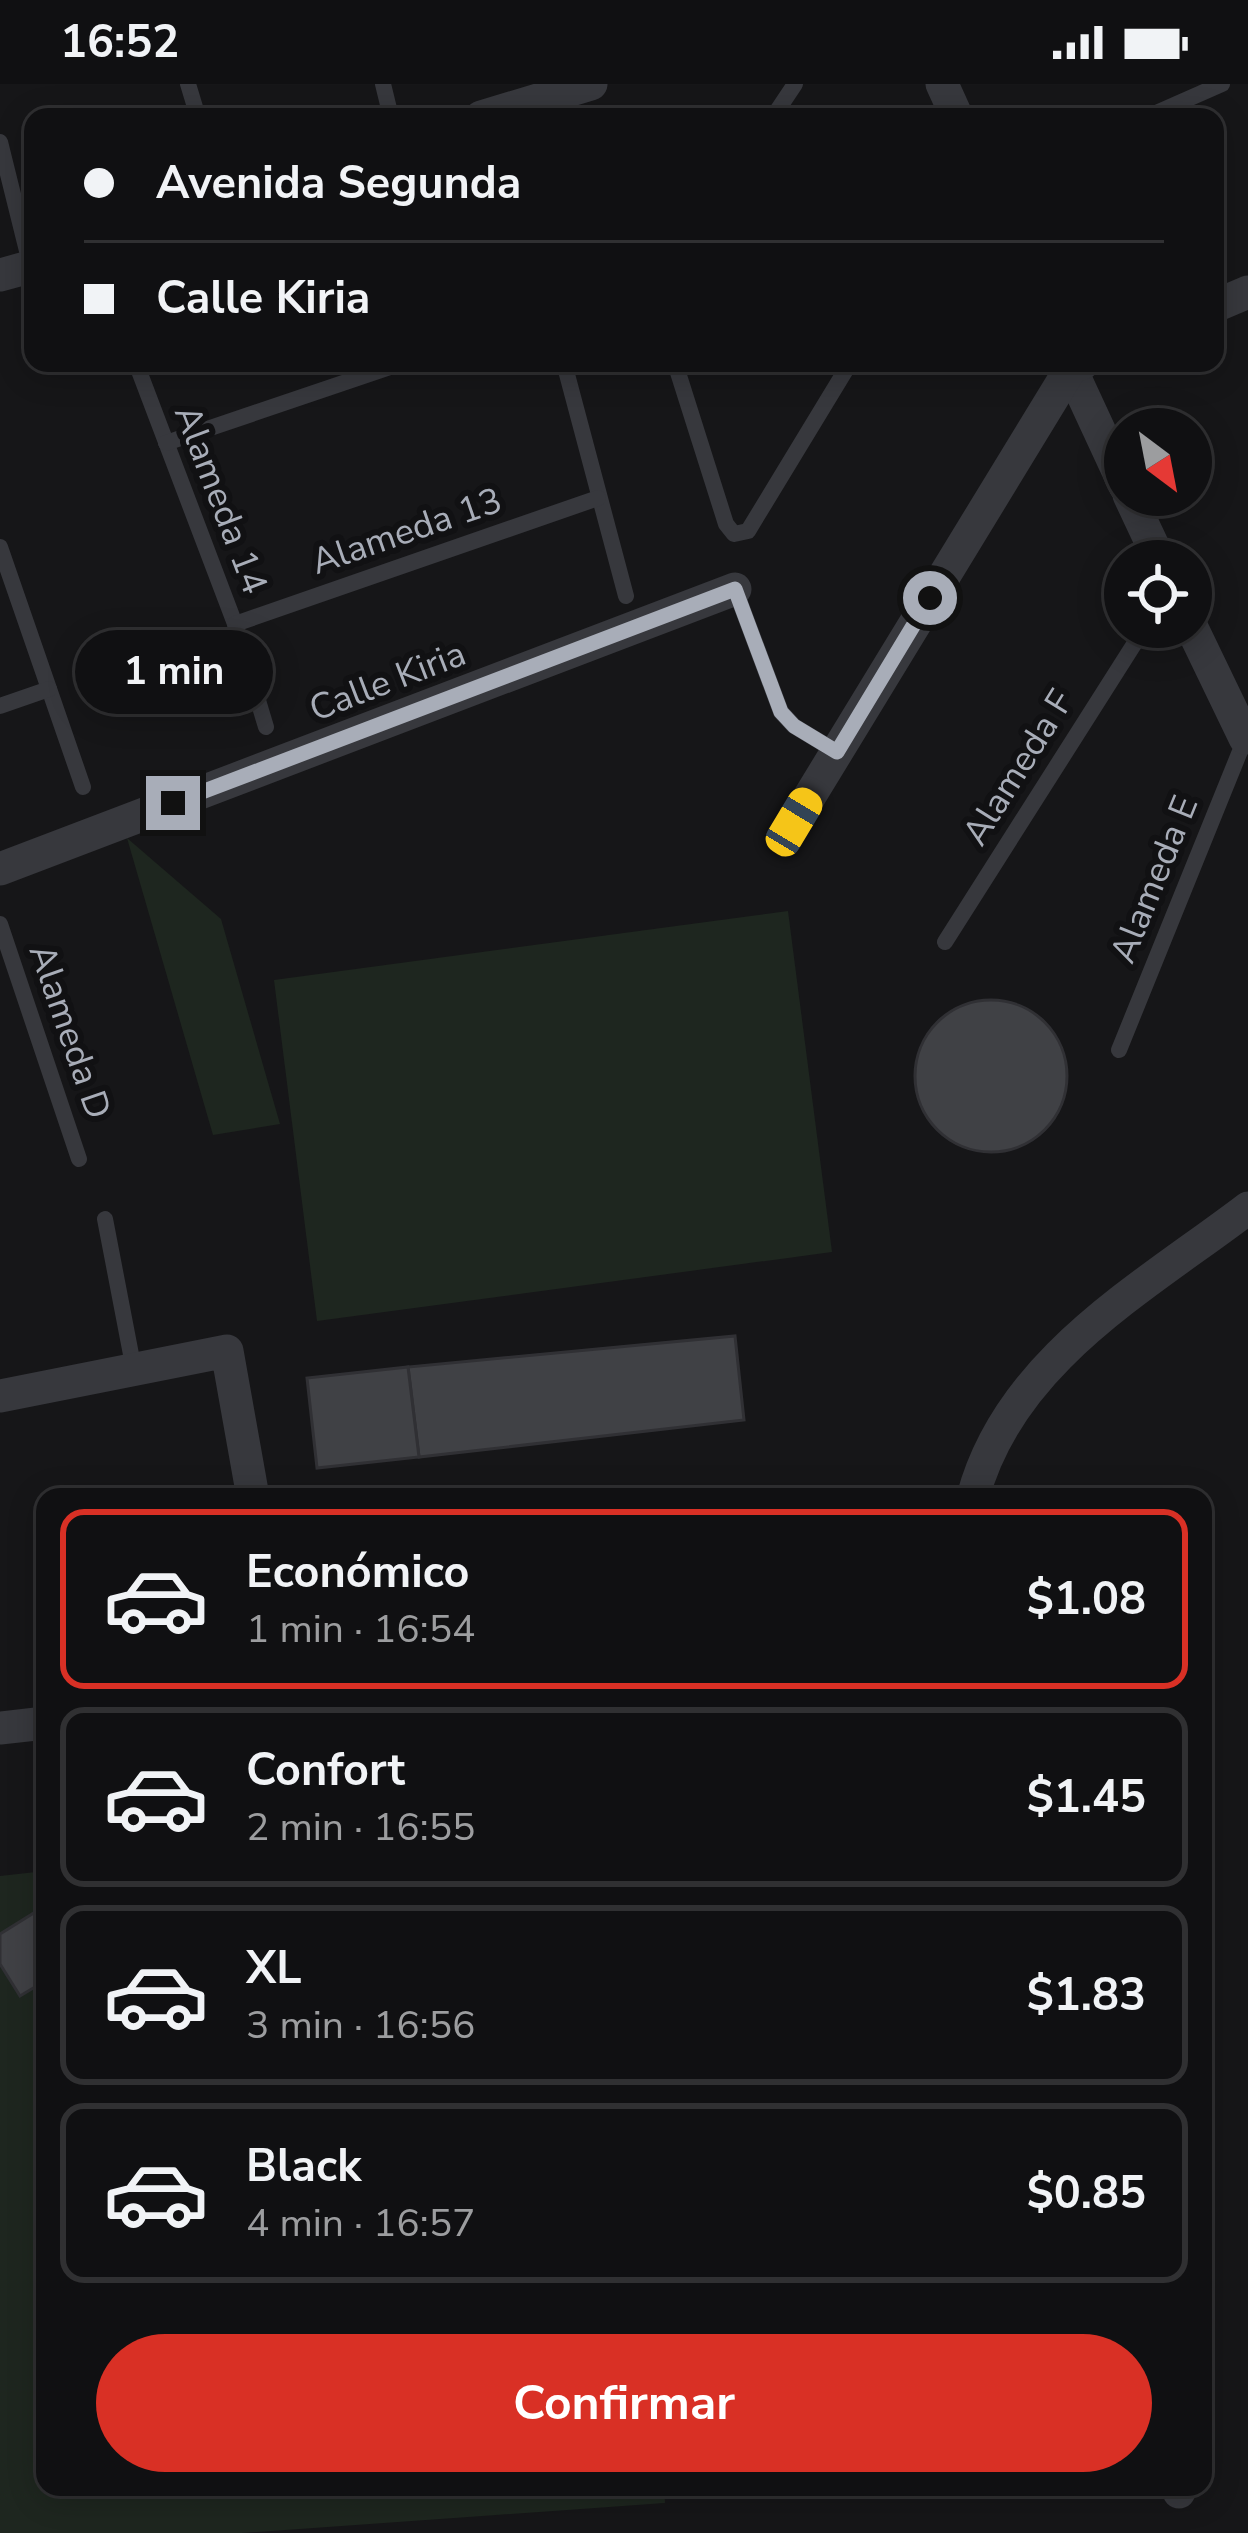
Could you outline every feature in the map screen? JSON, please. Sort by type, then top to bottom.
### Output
[{"type":"street","points":[[516,108],[591,84]]},
{"type":"street","points":[[794,822],[1070,372]]},
{"type":"street","points":[[1077,372],[1104,436]]},
{"type":"street","name":"Calle Kiria","points":[[0,869],[735,589]]},
{"type":"street","points":[[1202,648],[1247,735]]},
{"type":"street","points":[[976,1488],[1006,1418],[1057,1356],[1248,1208]]},
{"type":"street","points":[[0,1396],[227,1351],[251,1488]]},
{"type":"street","points":[[0,1728],[36,1724]]},
{"type":"lane","points":[[1167,108],[1222,84]]},
{"type":"lane","points":[[0,142],[21,269]]},
{"type":"lane","name":"Alameda 14","points":[[139,372],[235,624],[266,727]]},
{"type":"lane","points":[[166,443],[375,372]]},
{"type":"lane","points":[[566,372],[626,596]]},
{"type":"lane","points":[[678,372],[726,524],[734,534],[748,531],[845,372]]},
{"type":"lane","name":"Alameda 13","points":[[235,624],[598,498]]},
{"type":"lane","points":[[0,547],[83,788]]},
{"type":"lane","points":[[735,589],[781,712],[794,726],[837,752]]},
{"type":"lane","name":"Alameda F","points":[[945,942],[1131,648]]},
{"type":"lane","points":[[0,706],[49,689]]},
{"type":"lane","name":"Alameda E","points":[[1119,1050],[1247,735]]},
{"type":"lane","name":"Alameda D","points":[[0,924],[79,1159]]},
{"type":"lane","points":[[105,1219],[134,1370]]},
{"type":"shaded area","points":[[127,838],[221,919],[280,1124],[213,1135]]},
{"type":"shaded area","points":[[788,911],[832,1252],[317,1321],[274,980]]},
{"type":"shaded area","points":[[36,1872],[36,2496],[665,2496],[665,2503],[242,2533],[0,2533],[0,1876]]},
{"type":"building","points":[[991,1000],[1020,1006],[1045,1022],[1061,1047],[1067,1076],[1061,1105],[1045,1130],[1020,1146],[991,1152],[962,1146],[937,1130],[921,1105],[915,1076],[921,1047],[937,1022],[962,1006]]},
{"type":"building","points":[[735,1336],[744,1420],[419,1457],[408,1367]]},
{"type":"building","points":[[408,1367],[419,1457],[317,1468],[307,1378]]},
{"type":"building","points":[[36,1912],[36,1986],[20,1996],[0,1964],[0,1934]]},
{"type":"route","points":[[173,803],[735,589],[781,712],[794,726],[837,752],[930,598]]}]
